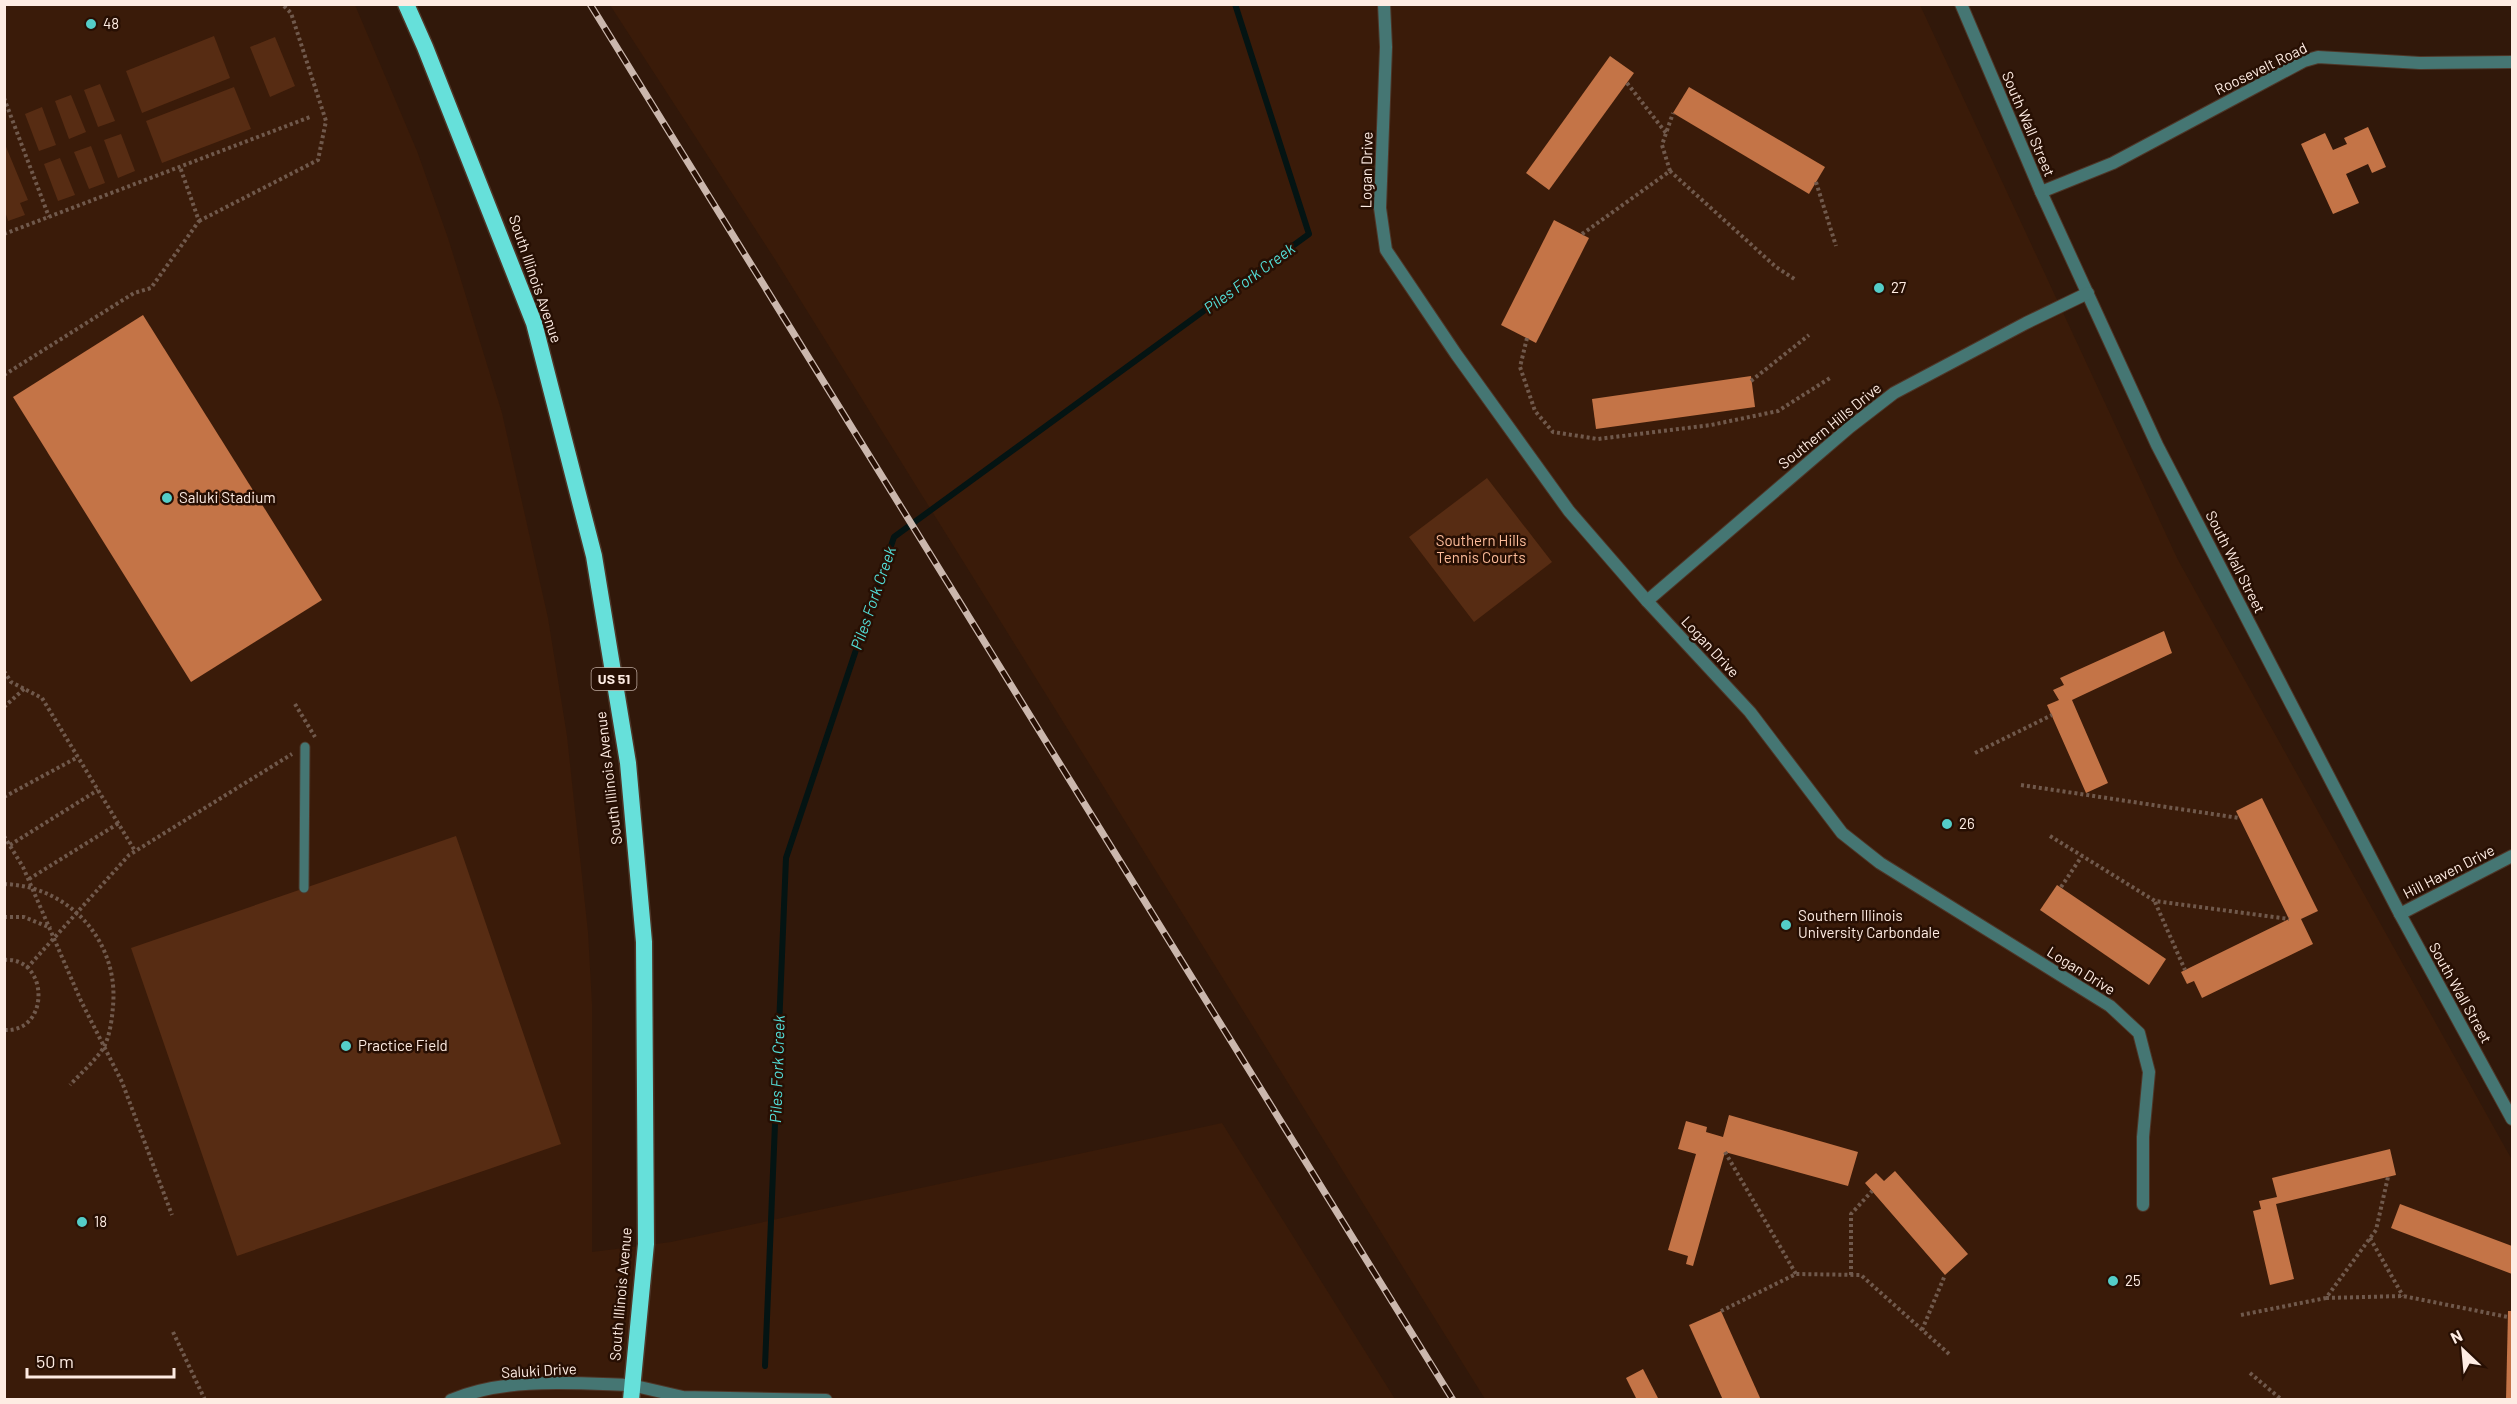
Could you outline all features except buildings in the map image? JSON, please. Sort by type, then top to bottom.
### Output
[{"type":"highway","name":"South Illinois Avenue","points":[[406,4],[426,47],[534,323],[594,556],[628,763],[644,942],[646,1244],[631,1392]]},
{"type":"street","name":"Logan Drive","points":[[1384,4],[1386,47],[1380,208],[1386,250],[1456,354],[1569,511],[1647,601],[1750,712],[1842,833],[1880,863],[2110,1006],[2139,1033],[2149,1072],[2143,1137],[2144,1205]]},
{"type":"street","name":"South Wall Street","points":[[1960,4],[2041,192],[2157,445],[2400,914],[2512,1119]]},
{"type":"street","name":"Roosevelt Road","points":[[2041,192],[2113,163],[2304,61],[2318,57],[2420,63],[2512,62]]},
{"type":"street","name":"Southern Hills Drive","points":[[1647,601],[1850,427],[1894,393],[2088,293]]},
{"type":"street","name":"Hill Haven Drive","points":[[2400,914],[2512,856]]},
{"type":"street","name":"Saluki Drive","points":[[451,1400],[474,1390],[526,1384],[683,1397],[824,1399]]},
{"type":"lane","points":[[304,888],[305,747]]},
{"type":"path","points":[[4,375],[134,294],[152,288],[199,221],[318,160],[326,121],[291,13],[282,4]]},
{"type":"path","points":[[1627,83],[1666,133]]},
{"type":"path","points":[[4,98],[49,217]]},
{"type":"path","points":[[1672,114],[1662,145],[1670,171],[1776,267],[1796,280]]},
{"type":"path","points":[[4,234],[310,117]]},
{"type":"path","points":[[180,167],[199,221]]},
{"type":"path","points":[[1582,234],[1670,171]]},
{"type":"path","points":[[1816,182],[1836,246]]},
{"type":"path","points":[[1751,381],[1809,335]]},
{"type":"path","points":[[1527,339],[1520,367],[1535,411],[1552,432],[1598,440],[1711,425],[1778,411],[1830,378]]},
{"type":"path","points":[[4,671],[11,682],[42,698],[135,851]]},
{"type":"path","points":[[4,707],[25,688]]},
{"type":"path","points":[[27,968],[129,855],[316,740],[295,704]]},
{"type":"path","points":[[1975,753],[2052,715]]},
{"type":"path","points":[[4,797],[78,757]]},
{"type":"path","points":[[2021,785],[2239,818]]},
{"type":"path","points":[[10,845],[98,790]]},
{"type":"path","points":[[29,879],[118,824]]},
{"type":"path","points":[[4,836],[34,889],[81,1001],[122,1082],[172,1215]]},
{"type":"path","points":[[2050,836],[2155,901],[2289,919]]},
{"type":"path","points":[[2061,887],[2082,856]]},
{"type":"path","points":[[4,884],[34,889],[58,898],[78,912],[93,929],[109,960],[115,988],[112,1021],[104,1046],[70,1085]]},
{"type":"path","points":[[2155,901],[2185,970]]},
{"type":"path","points":[[4,916],[24,917],[51,928]]},
{"type":"path","points":[[4,960],[11,959],[27,968],[37,980],[40,1000],[34,1014],[23,1025],[4,1030]]},
{"type":"path","points":[[1725,1152],[1796,1274]]},
{"type":"path","points":[[2325,1298],[2376,1230],[2388,1177]]},
{"type":"path","points":[[1851,1275],[1851,1214],[1872,1191]]},
{"type":"path","points":[[2370,1238],[2403,1296]]},
{"type":"path","points":[[1721,1311],[1796,1274],[1862,1275],[1949,1354]]},
{"type":"path","points":[[1922,1330],[1945,1275]]},
{"type":"path","points":[[2241,1315],[2325,1298],[2403,1296],[2508,1317]]},
{"type":"path","points":[[173,1332],[205,1400]]},
{"type":"path","points":[[2250,1373],[2282,1400]]},
{"type":"shaded area","points":[[5,5],[355,5],[417,151],[448,238],[502,413],[548,618],[567,736],[588,932],[592,1004],[592,1252],[671,1242],[1222,1123],[1395,1399],[5,1400]]},
{"type":"shaded area","name":"Southern Illinois University Carbondale","points":[[610,5],[1920,5],[2178,560],[2512,1160],[2512,1399],[1485,1399],[776,261]]},
{"type":"green space","points":[[214,36],[230,78],[142,113],[126,71]]},
{"type":"green space","points":[[275,37],[295,86],[270,97],[250,47]]},
{"type":"green space","points":[[100,84],[115,121],[98,127],[84,90]]},
{"type":"green space","points":[[234,87],[251,129],[162,163],[146,121]]},
{"type":"green space","points":[[71,95],[86,132],[69,139],[55,101]]},
{"type":"green space","points":[[42,107],[56,145],[39,151],[25,114]]},
{"type":"green space","points":[[121,134],[135,171],[118,178],[104,140]]},
{"type":"green space","points":[[4,142],[28,200],[20,203],[25,215],[8,221],[5,211]]},
{"type":"green space","points":[[91,146],[105,183],[89,189],[74,152]]},
{"type":"green space","points":[[60,158],[75,195],[58,201],[44,164]]},
{"type":"green space","name":"Southern Hills Tennis Courts","points":[[1487,478],[1552,562],[1474,622],[1409,537]]},
{"type":"green space","name":"Practice Field","points":[[456,836],[561,1144],[237,1256],[131,948]]},
{"type":"waterway","name":"Piles Fork Creek","points":[[765,1366],[786,858],[894,537],[1309,234],[1235,4]]},
{"type":"railway","points":[[590,4],[1453,1400]]},
{"type":"place","name":"48","points":[[91,24]]},
{"type":"place","name":"27","points":[[1879,288]]},
{"type":"place","name":"Saluki Stadium","points":[[167,498]]},
{"type":"place","name":"26","points":[[1947,824]]},
{"type":"place","name":"Southern Illinois University Carbondale","points":[[1786,925]]},
{"type":"place","name":"Practice Field","points":[[346,1046]]},
{"type":"place","name":"18","points":[[82,1222]]},
{"type":"place","name":"25","points":[[2113,1281]]}]
